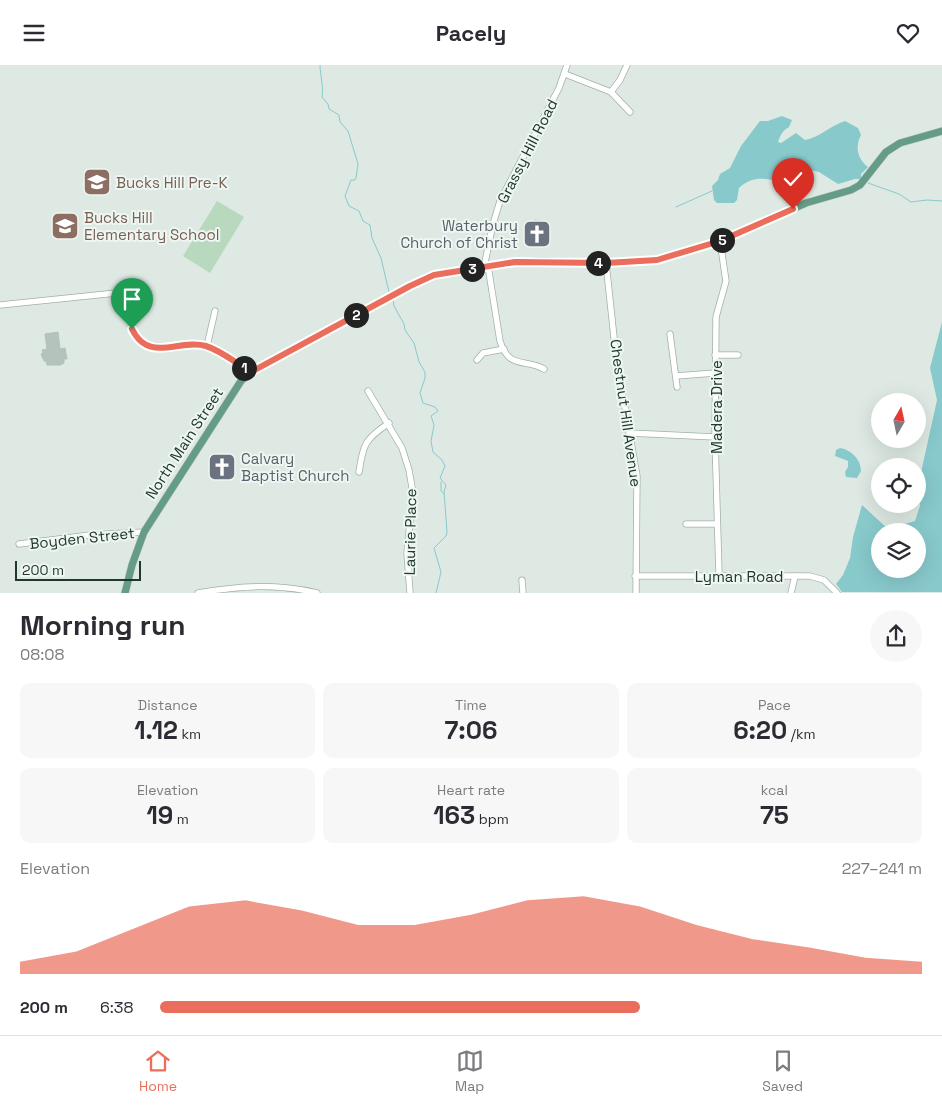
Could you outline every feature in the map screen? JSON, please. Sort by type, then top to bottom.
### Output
[{"type":"main road","name":"North Main Street","points":[[125,593],[132,565],[144,531],[241,381],[251,372],[434,275],[538,261],[606,263],[657,260],[720,241],[806,203],[856,188],[886,152],[900,143],[942,131]]},
{"type":"street","name":"Grassy Hill Road","points":[[486,267],[494,219],[500,201],[568,65]]},
{"type":"street","points":[[611,92],[628,65]]},
{"type":"street","points":[[565,74],[611,92],[630,111]]},
{"type":"street","name":"Madera Drive","points":[[719,575],[715,437],[716,317],[726,281],[720,241]]},
{"type":"street","name":"Chestnut Hill Avenue","points":[[606,263],[616,356],[637,476],[636,593]]},
{"type":"street","points":[[486,267],[500,341],[504,349],[509,356],[518,362],[544,369]]},
{"type":"street","points":[[0,305],[126,292],[132,329],[142,344],[155,348],[207,346],[251,372]]},
{"type":"street","points":[[207,346],[215,311]]},
{"type":"street","points":[[670,334],[677,387]]},
{"type":"street","points":[[477,360],[483,353],[504,349]]},
{"type":"street","points":[[716,355],[738,355]]},
{"type":"street","points":[[676,376],[715,373]]},
{"type":"street","name":"Laurie Place","points":[[368,391],[389,423],[402,449],[413,493],[407,553],[410,593]]},
{"type":"street","points":[[359,472],[362,451],[366,442],[372,435],[389,423]]},
{"type":"street","points":[[629,433],[715,437]]},
{"type":"street","points":[[686,523],[717,523]]},
{"type":"street","name":"Boyden Street","points":[[20,545],[90,535],[144,531]]},
{"type":"street","name":"Lyman Road","points":[[635,576],[719,575],[820,578],[828,583],[837,593]]},
{"type":"street","points":[[791,593],[795,576]]},
{"type":"street","points":[[522,580],[522,593]]},
{"type":"street","points":[[198,593],[256,585],[317,593]]},
{"type":"green space","points":[[217,201],[244,217],[210,273],[183,256]]},
{"type":"water","points":[[782,116],[792,120],[789,127],[781,135],[778,142],[781,143],[796,133],[805,140],[810,139],[845,121],[858,128],[861,135],[858,144],[859,156],[868,167],[861,174],[861,179],[838,184],[819,172],[803,168],[797,175],[779,177],[778,181],[762,179],[748,181],[739,188],[737,200],[734,203],[717,203],[714,200],[712,186],[718,180],[720,174],[730,168],[741,146],[760,121],[768,121]]},
{"type":"water","points":[[942,322],[942,592],[842,592],[836,584],[843,575],[850,558],[853,537],[862,505],[882,523],[871,523],[871,578],[926,578],[926,523],[908,523],[915,521],[918,513],[926,513],[926,458],[924,458],[937,400],[930,368]]},
{"type":"water","points":[[840,448],[852,453],[858,459],[861,471],[857,478],[846,477],[845,472],[848,467],[848,461],[835,456],[836,450]]},
{"type":"building","name":"Waterbury Church of Christ","points":[[534,220],[543,221],[541,242],[533,241],[534,227],[530,227],[530,222],[534,222]]},
{"type":"building","points":[[58,332],[60,349],[65,348],[67,359],[64,359],[64,363],[60,365],[47,365],[41,354],[43,353],[42,350],[47,349],[45,334]]},
{"type":"building","name":"Calvary Baptist Church","points":[[214,458],[227,466],[220,478],[215,475],[219,469],[210,464]]},
{"type":"waterway","points":[[320,65],[322,97],[328,104],[329,109],[339,115],[340,122],[348,131],[358,164],[356,178],[351,180],[345,196],[349,206],[359,211],[363,221],[370,225],[372,238],[381,258],[389,292]]},
{"type":"waterway","points":[[868,183],[899,194],[911,202],[942,201]]},
{"type":"waterway","points":[[676,207],[712,191]]},
{"type":"waterway","points":[[393,300],[405,330],[414,343],[419,362],[425,372],[420,393],[423,403],[435,407],[438,411],[431,416],[434,425],[431,441],[433,452],[442,460],[445,466],[440,478],[446,485],[444,492],[447,532],[446,536],[434,548],[441,572],[436,593]]},
{"type":"waterway","points":[[441,482],[441,491],[444,494]]},
{"type":"place","name":"Bucks Hill Pre-K","points":[[97,182]]},
{"type":"place","name":"Bucks Hill Elementary School","points":[[65,226]]},
{"type":"place","name":"Waterbury Church of Christ","points":[[537,234]]},
{"type":"place","name":"Calvary Baptist Church","points":[[222,467]]},
{"type":"route","points":[[132,329],[142,344],[155,348],[207,346],[251,372],[410,286],[434,275],[515,262],[606,263],[657,260],[720,241],[793,209]]}]
